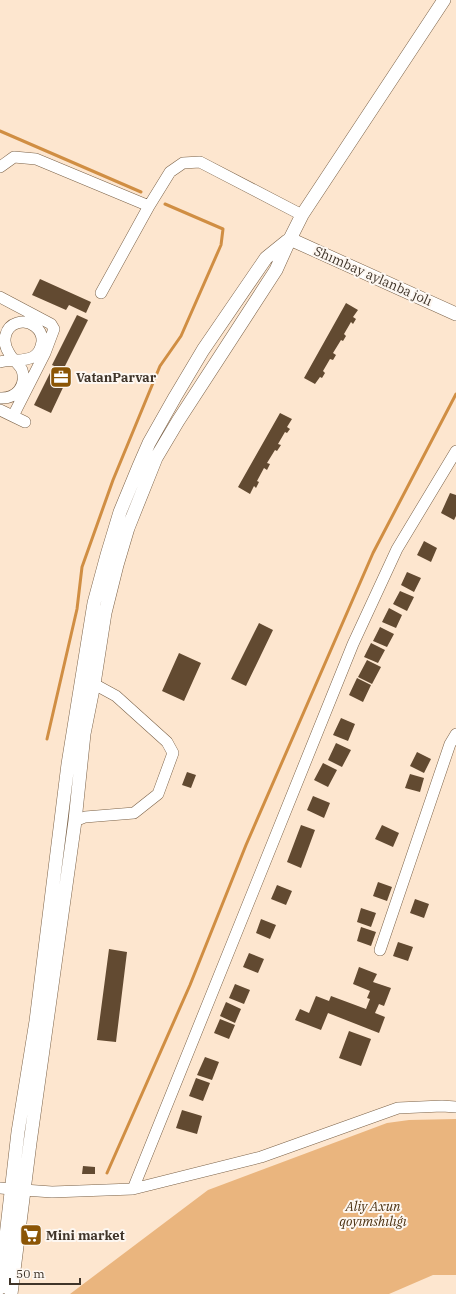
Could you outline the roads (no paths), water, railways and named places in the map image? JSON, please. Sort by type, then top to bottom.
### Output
[{"type":"main road","points":[[11,1294],[12,1189],[75,821],[84,734],[94,684],[105,613],[128,528],[156,458],[178,421],[276,270],[302,215],[444,0]]},
{"type":"main road","points":[[0,1288],[18,1132],[36,1021],[68,764],[94,603],[107,555],[120,512],[139,466],[149,443],[175,397],[203,350],[266,258],[290,239]]},
{"type":"main road","name":"Shımbay aylanba jolı","points":[[290,239],[456,314]]},
{"type":"street","points":[[0,167],[14,157],[36,159],[149,206]]},
{"type":"street","points":[[101,293],[149,206],[170,172],[182,163],[200,162],[302,215]]},
{"type":"street","points":[[0,297],[51,324],[54,329],[45,353],[26,394],[13,416]]},
{"type":"street","points":[[0,362],[14,360],[21,369],[24,379],[21,388],[14,395],[0,398]]},
{"type":"street","points":[[0,410],[24,422]]},
{"type":"street","points":[[132,1189],[353,644],[397,549],[456,451]]},
{"type":"street","points":[[75,821],[85,817],[134,813],[158,794],[173,753],[167,742],[116,696],[94,684]]},
{"type":"street","points":[[380,950],[450,744],[456,734]]},
{"type":"street","points":[[12,1189],[52,1192],[132,1189],[261,1157],[398,1108],[442,1106],[456,1107]]},
{"type":"waterway","points":[[0,131],[141,192]]},
{"type":"waterway","points":[[47,739],[77,609],[82,567],[113,480],[160,366],[181,336],[221,245],[223,229],[165,204]]},
{"type":"waterway","points":[[107,1173],[190,985],[246,845],[373,553],[456,394]]},
{"type":"place","name":"VatanParvar","points":[[61,377]]},
{"type":"place","name":"Mini market","points":[[31,1235]]},
{"type":"park label","name":"Aliy Axun qoyımshılıǵı","points":[[373,1214]]}]
